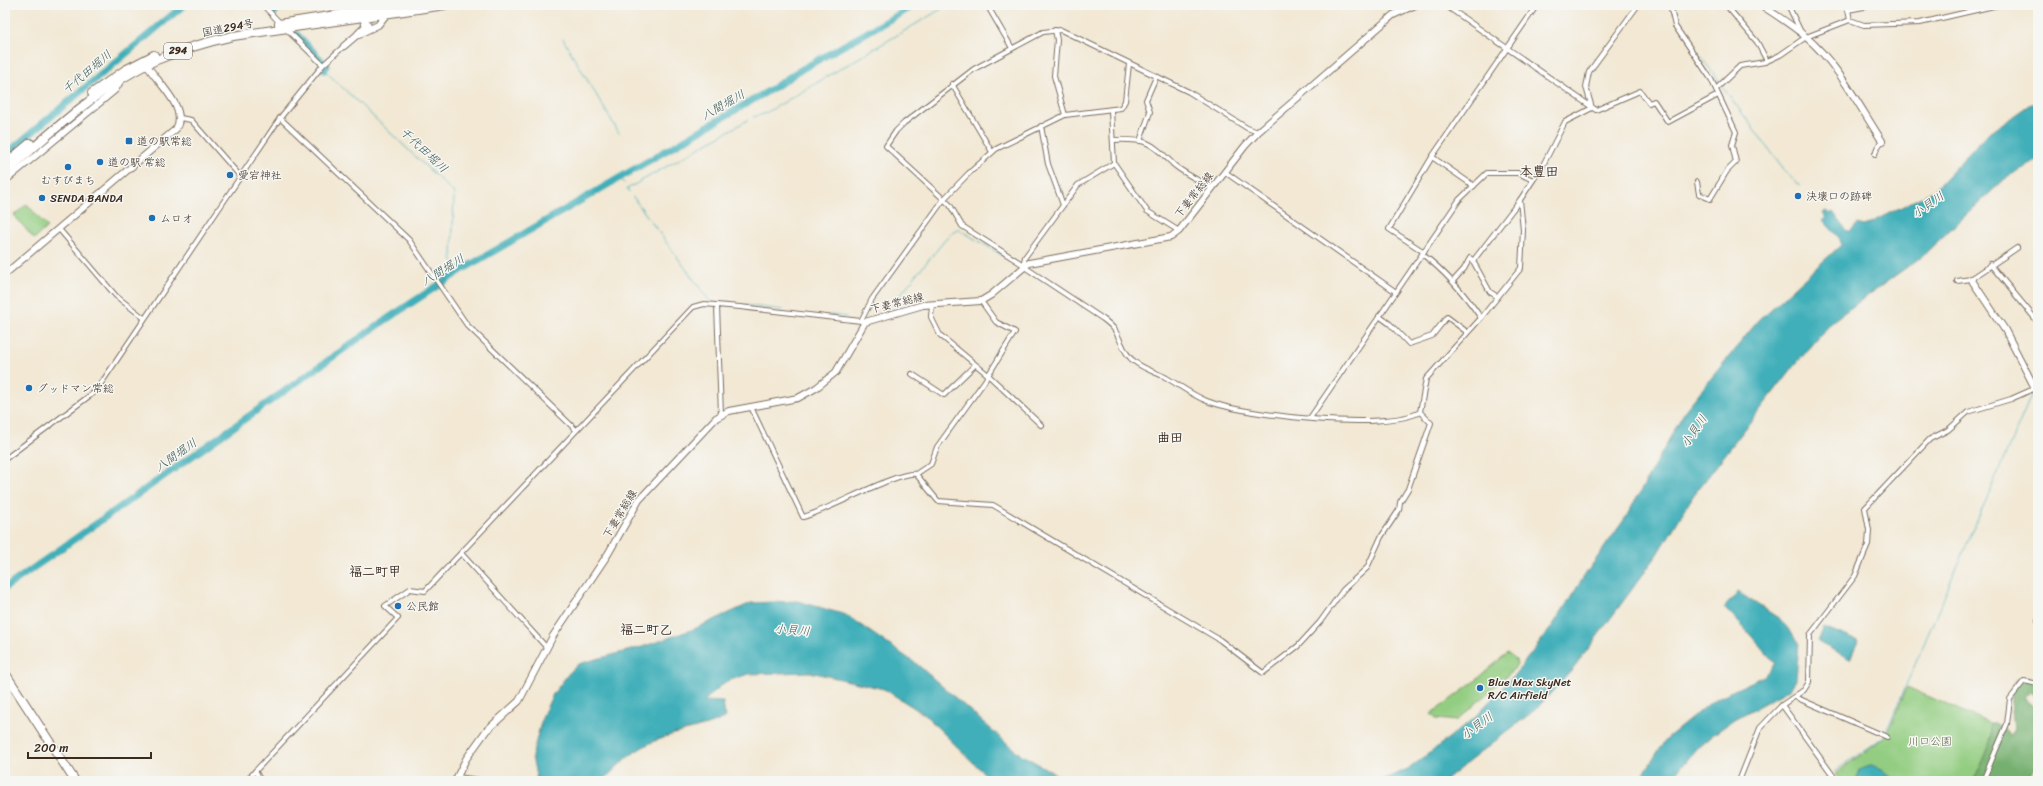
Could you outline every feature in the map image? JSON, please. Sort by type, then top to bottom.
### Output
[{"type":"highway","name":"国道294号","points":[[5,164],[93,92],[145,63],[200,38],[393,8],[445,5]]},
{"type":"highway","name":"国道294号","points":[[283,26],[364,18],[393,8]]},
{"type":"highway","points":[[359,34],[367,26],[364,18]]},
{"type":"highway","name":"国道294号","points":[[5,173],[95,97],[145,63]]},
{"type":"highway","points":[[5,673],[75,781]]},
{"type":"main road","name":"下妻常総線","points":[[456,779],[466,759],[486,731],[519,701],[553,636],[608,554],[642,496],[670,469],[721,414],[798,398],[829,378],[842,364],[862,322],[923,305],[981,301],[991,295],[1023,265],[1029,263],[1171,237],[1179,231],[1258,132],[1393,15],[1415,5]]},
{"type":"main road","points":[[1761,5],[1801,32],[1833,66],[1882,141]]},
{"type":"main road","points":[[344,46],[359,34],[378,26],[393,8]]},
{"type":"main road","points":[[5,274],[176,129],[180,118],[176,106],[145,63]]},
{"type":"main road","points":[[5,181],[115,90],[122,79]]},
{"type":"main road","points":[[1971,279],[2005,330],[2037,390]]},
{"type":"street","points":[[263,5],[323,65]]},
{"type":"street","points":[[987,5],[1012,48]]},
{"type":"street","points":[[1445,5],[1596,110],[1640,92],[1649,103],[1654,101],[1668,122],[1718,95]]},
{"type":"street","points":[[1480,318],[1463,292],[1453,282],[1423,253],[1389,229],[1432,157],[1537,5]]},
{"type":"street","points":[[1592,108],[1586,87],[1589,72],[1638,5]]},
{"type":"street","points":[[1670,5],[1675,26],[1717,88],[1718,95],[1736,132],[1732,145],[1736,162],[1727,171],[1710,199],[1699,194],[1697,182]]},
{"type":"street","points":[[1726,5],[1757,42],[1767,61]]},
{"type":"street","points":[[1788,5],[1801,32]]},
{"type":"street","points":[[1847,5],[1850,20]]},
{"type":"street","points":[[1848,10],[1874,5]]},
{"type":"street","points":[[1974,5],[1975,11]]},
{"type":"street","points":[[1717,88],[1725,82],[1733,71],[1740,66],[1767,61],[1806,37],[1850,20],[1864,25],[1920,23],[1998,5]]},
{"type":"street","points":[[1055,30],[1057,40],[1054,76],[1065,115]]},
{"type":"street","points":[[1258,132],[1247,128],[1189,92],[1062,30],[1055,30],[1043,32],[1012,48],[974,69],[952,84],[904,123],[896,131],[886,146],[950,204],[962,226],[1023,265],[1114,328],[1134,362],[1166,377],[1186,391],[1208,401],[1231,408],[1310,418],[1374,421],[1412,417],[1420,412],[1426,379],[1498,297],[1521,268],[1523,230],[1520,200]]},
{"type":"street","points":[[5,459],[96,391],[280,118],[323,65],[344,46]]},
{"type":"street","points":[[246,781],[398,618],[384,606],[410,589],[425,591],[693,307],[704,304],[766,309],[794,315],[862,322],[872,299],[944,199],[992,152],[1065,115],[1112,111],[1121,108],[1125,101],[1129,64]]},
{"type":"street","points":[[1140,141],[1150,112],[1146,100],[1156,77]]},
{"type":"street","points":[[952,84],[992,152]]},
{"type":"street","points":[[1473,261],[1520,200],[1533,180],[1565,122],[1592,108]]},
{"type":"street","points":[[1112,111],[1114,163],[1147,211],[1179,231]]},
{"type":"street","points":[[180,118],[190,120],[240,176]]},
{"type":"street","points":[[280,118],[409,240],[467,325],[576,430]]},
{"type":"street","points":[[1041,126],[1048,164],[1063,205]]},
{"type":"street","points":[[1114,140],[1140,141],[1160,150],[1172,163],[1212,188]]},
{"type":"street","points":[[1875,154],[1882,141]]},
{"type":"street","points":[[1432,157],[1474,186]]},
{"type":"street","points":[[1023,265],[1025,257],[1078,184],[1114,163]]},
{"type":"street","points":[[1225,172],[1396,292]]},
{"type":"street","points":[[1310,418],[1459,200],[1487,173],[1518,173],[1533,180]]},
{"type":"street","points":[[58,229],[116,296],[144,318]]},
{"type":"street","points":[[1957,282],[1971,279],[1990,264],[2017,248]]},
{"type":"street","points":[[1453,282],[1464,269],[1470,258],[1490,292],[1498,297]]},
{"type":"street","points":[[1990,264],[2038,322]]},
{"type":"street","points":[[751,407],[803,517],[852,498],[872,487],[908,475],[916,474],[931,464],[937,447],[1014,332],[996,322],[981,301]]},
{"type":"street","points":[[932,305],[931,317],[940,335],[987,374],[1041,425]]},
{"type":"street","points":[[717,306],[721,414]]},
{"type":"street","points":[[1379,316],[1390,324],[1409,344],[1432,336],[1447,317],[1467,332]]},
{"type":"street","points":[[912,374],[944,395],[975,365]]},
{"type":"street","points":[[1739,781],[1760,728],[1782,705],[1796,697],[1804,690],[1809,682],[1810,635],[1855,576],[1868,545],[1869,530],[1865,508],[1930,439],[1948,430],[1968,412],[2037,390]]},
{"type":"street","points":[[916,474],[938,502],[993,505],[1220,640],[1263,673],[1298,646],[1324,617],[1343,590],[1367,568],[1381,537],[1399,510],[1400,502],[1408,489],[1431,423],[1420,412]]},
{"type":"street","points":[[461,553],[547,648]]},
{"type":"street","points":[[2038,620],[2038,631]]},
{"type":"street","points":[[1981,781],[1985,776],[2005,730],[2010,699],[2024,681],[2037,685]]},
{"type":"street","points":[[1796,697],[1887,737]]},
{"type":"street","points":[[1782,705],[1837,781]]},
{"type":"street","points":[[255,771],[261,781]]},
{"type":"street","points":[[456,779],[487,781]]},
{"type":"green space","points":[[27,204],[47,227],[34,239],[14,215]]},
{"type":"green space","name":"Blue Max SkyNet R/C Airfield","points":[[1507,653],[1516,660],[1517,664],[1514,669],[1457,721],[1436,719],[1431,714],[1474,682]]},
{"type":"green space","points":[[2027,677],[2038,682],[2038,701],[2032,691],[2023,697],[2034,705],[2038,719],[2038,766],[2021,781],[1973,781],[1989,746],[1991,738],[1990,723],[1995,723],[2010,735],[2014,729],[2010,693],[2016,681]]},
{"type":"green space","name":"川口公園","points":[[1907,687],[2005,730],[1981,781],[1840,781],[1835,774],[1886,736]]},
{"type":"water","name":"小貝川","points":[[2038,102],[2038,160],[2007,177],[1921,257],[1834,320],[1794,366],[1693,496],[1658,554],[1574,668],[1536,709],[1444,781],[1380,781],[1410,768],[1473,719],[1515,674],[1551,628],[1587,572],[1626,517],[1686,409],[1758,321],[1841,245],[1840,239],[1823,220],[1826,218],[1823,213],[1826,211],[1830,214],[1833,212],[1847,231],[1850,231],[1858,224],[1864,226],[1933,191],[1986,135],[2029,105]]},
{"type":"water","points":[[1738,592],[1780,619],[1799,642],[1796,680],[1790,689],[1735,719],[1703,742],[1669,781],[1639,781],[1666,739],[1715,699],[1764,676],[1775,663],[1724,608]]},
{"type":"water","name":"小貝川","points":[[798,601],[846,615],[918,665],[1017,752],[1057,775],[1079,781],[992,781],[924,714],[884,689],[810,672],[748,674],[725,682],[704,701],[723,702],[725,718],[665,737],[649,744],[628,758],[603,781],[537,781],[532,756],[543,715],[553,694],[578,664],[642,647],[694,629],[751,603]]},
{"type":"water","points":[[1824,627],[1858,641],[1850,659],[1818,642]]},
{"type":"water","points":[[1870,766],[1878,767],[1883,770],[1893,781],[1855,781],[1859,770]]},
{"type":"waterway","name":"千代田堀川","points":[[5,155],[184,5]]},
{"type":"waterway","name":"千代田堀川","points":[[267,5],[275,12]]},
{"type":"waterway","points":[[275,12],[282,5]]},
{"type":"waterway","name":"八間堀川","points":[[5,588],[381,323],[460,271],[775,87],[797,72],[915,5]]},
{"type":"waterway","points":[[753,117],[764,114],[948,5]]},
{"type":"waterway","points":[[1676,5],[1678,16],[1687,37],[1721,83]]},
{"type":"waterway","name":"千代田堀川","points":[[297,35],[322,61]]},
{"type":"waterway","points":[[563,39],[619,133]]},
{"type":"waterway","name":"千代田堀川","points":[[324,70],[327,66]]},
{"type":"waterway","name":"千代田堀川","points":[[324,70],[454,193],[452,258],[460,271]]},
{"type":"waterway","points":[[1722,86],[1789,176],[1800,185]]},
{"type":"waterway","points":[[629,192],[627,189],[748,120]]},
{"type":"waterway","name":"八間堀川","points":[[620,178],[624,183]]},
{"type":"waterway","points":[[633,197],[711,303]]},
{"type":"waterway","points":[[885,313],[945,240],[952,232],[958,229],[1019,265]]},
{"type":"waterway","points":[[743,305],[783,310]]},
{"type":"waterway","points":[[830,315],[846,317]]},
{"type":"waterway","points":[[1885,734],[2031,396]]},
{"type":"waterway","points":[[1834,772],[1883,737]]},
{"type":"waterway","points":[[1822,781],[1831,774]]},
{"type":"place","name":"道の駅常総","points":[[129,141]]},
{"type":"place","name":"道の駅 常総","points":[[100,162]]},
{"type":"place","name":"むすびまち","points":[[68,167]]},
{"type":"place","name":"愛宕神社","points":[[230,175]]},
{"type":"place","name":"決壊口の跡碑","points":[[1798,196]]},
{"type":"place","name":"SENDA BANDA","points":[[42,198]]},
{"type":"place","name":"ムロオ","points":[[152,218]]},
{"type":"place","name":"グッドマン常総","points":[[29,388]]},
{"type":"place","name":"公民館","points":[[398,606]]},
{"type":"place","name":"Blue Max SkyNet R/C Airfield","points":[[1480,688]]},
{"type":"district","name":"本豊田","points":[[1539,171]]},
{"type":"district","name":"曲田","points":[[1170,437]]},
{"type":"district","name":"福二町甲","points":[[375,571]]},
{"type":"district","name":"福二町乙","points":[[646,629]]}]
